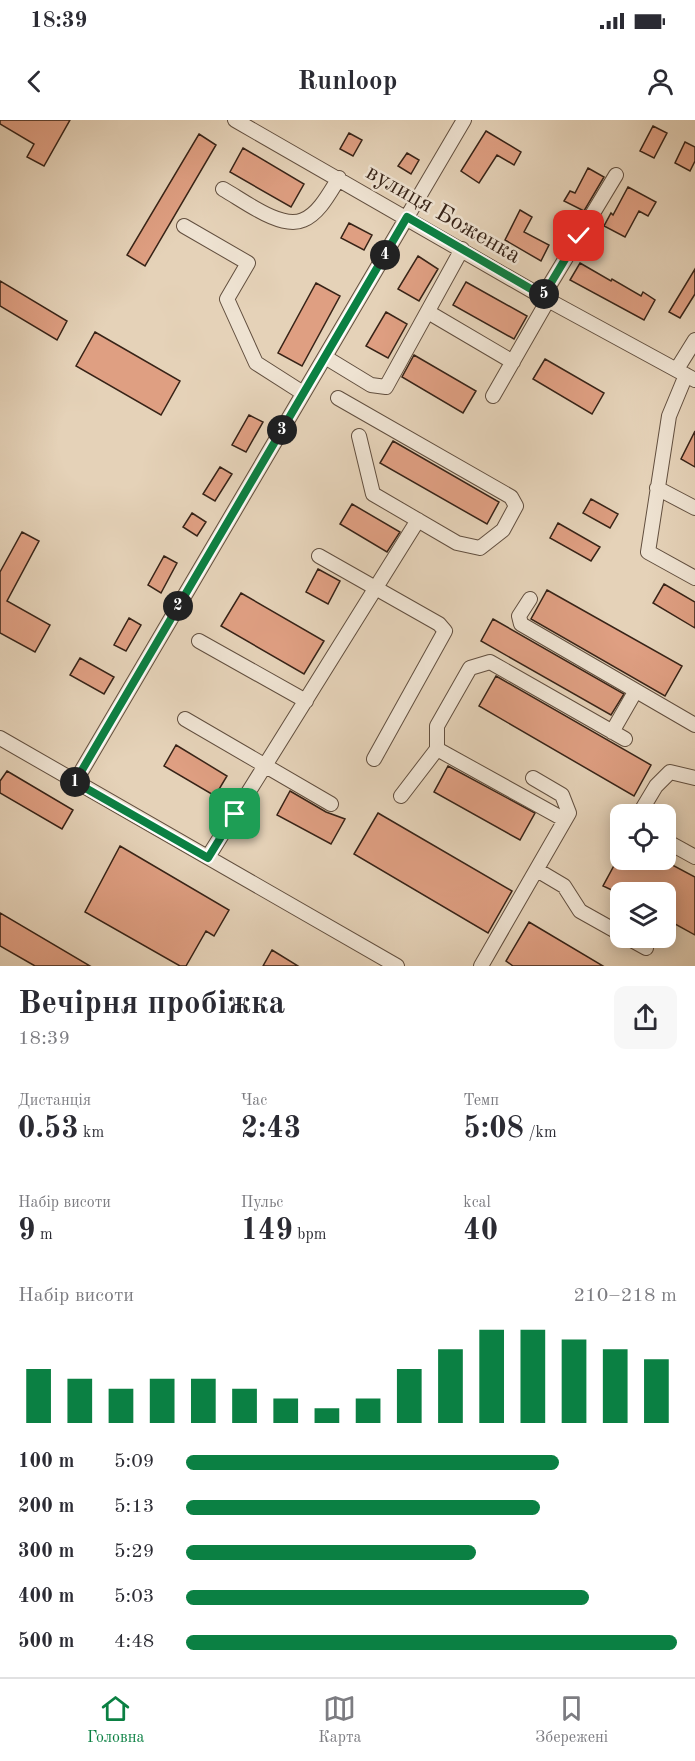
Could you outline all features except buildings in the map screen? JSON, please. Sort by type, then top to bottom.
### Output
[{"type":"street","name":"вулиця Боженка","points":[[235,120],[546,298],[686,375]]},
{"type":"street","points":[[75,782],[465,120]]},
{"type":"street","points":[[493,396],[616,175]]},
{"type":"street","points":[[223,189],[283,223],[303,220],[320,207],[339,178]]},
{"type":"street","points":[[184,226],[248,263],[226,299],[256,363],[303,393]]},
{"type":"street","points":[[325,357],[371,385],[386,387],[462,249]]},
{"type":"street","points":[[428,312],[513,362]]},
{"type":"street","points":[[695,340],[686,375],[669,416],[648,552],[695,578]]},
{"type":"street","points":[[338,398],[511,497],[516,506],[503,530],[480,548],[457,543],[373,494],[359,436]]},
{"type":"street","points":[[657,488],[695,508]]},
{"type":"street","points":[[208,858],[418,520]]},
{"type":"street","points":[[319,556],[439,624],[445,631],[374,759]]},
{"type":"street","points":[[530,599],[519,616],[521,624],[695,725]]},
{"type":"street","points":[[200,641],[306,701]]},
{"type":"street","points":[[401,796],[437,749],[437,726],[470,669],[490,662],[625,739]]},
{"type":"street","points":[[612,732],[635,692]]},
{"type":"street","points":[[185,719],[331,804]]},
{"type":"street","points":[[0,738],[397,966]]},
{"type":"street","points":[[437,749],[565,820]]},
{"type":"street","points":[[645,804],[656,786],[670,772],[695,778]]},
{"type":"street","points":[[482,966],[568,813],[562,795],[533,778]]},
{"type":"street","points":[[676,847],[695,858]]},
{"type":"street","points":[[537,870],[564,886],[580,911],[610,928]]},
{"type":"route","points":[[235,814],[208,858],[75,782],[407,217],[543,296],[579,236]]}]
